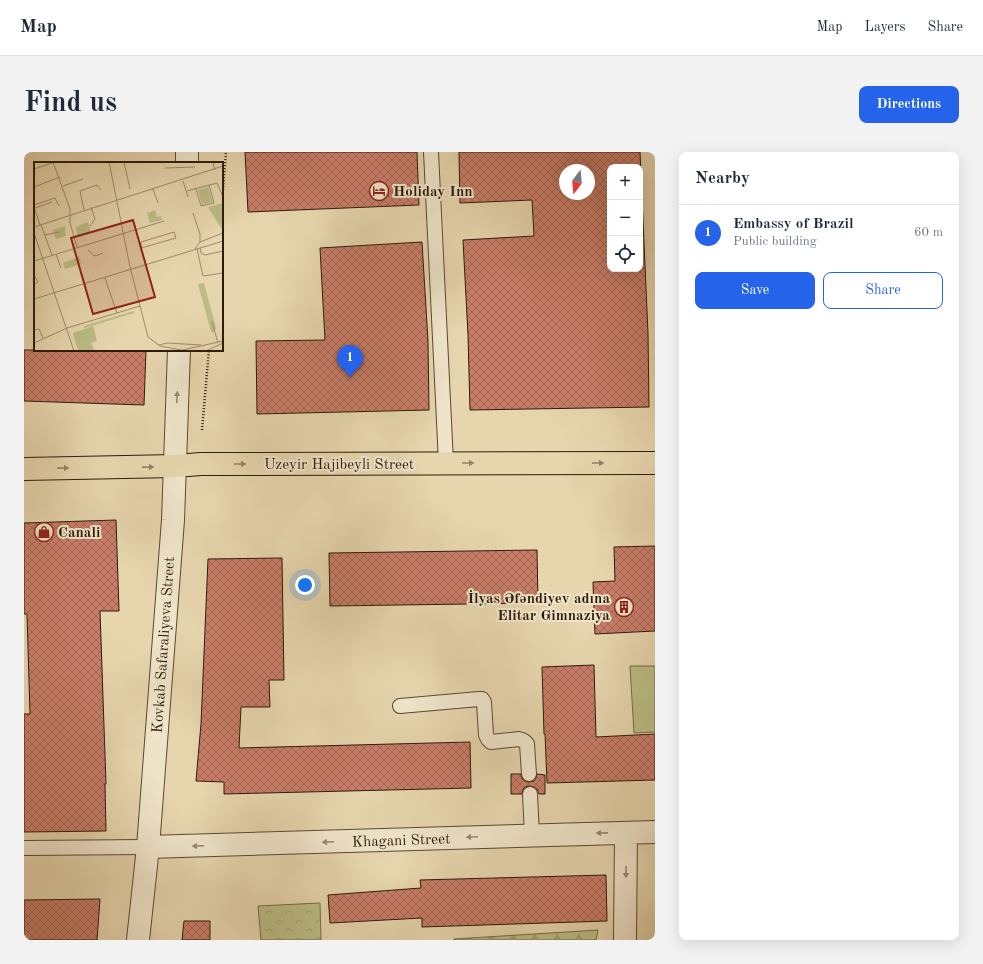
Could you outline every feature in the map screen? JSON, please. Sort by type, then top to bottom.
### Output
[{"type":"highway","name":"Uzeyir Hajibeyli Street","points":[[24,469],[175,466],[201,464],[655,463]]},
{"type":"street","name":"Kovkab Safaraliyeva Street","points":[[138,940],[148,847],[173,520],[179,351]]},
{"type":"street","name":"Khagani Street","points":[[148,847],[655,832]]},
{"type":"street","points":[[625,940],[626,833]]},
{"type":"lane","points":[[431,152],[446,463]]},
{"type":"lane","points":[[400,706],[479,698],[484,702],[486,735],[488,739],[491,742],[519,739],[524,741],[527,744],[529,774]]},
{"type":"lane","points":[[530,794],[532,835]]},
{"type":"lane","points":[[24,848],[148,847]]},
{"type":"path","points":[[223,190],[226,152]]},
{"type":"path","points":[[202,436],[209,351]]},
{"type":"green space","points":[[630,666],[655,666],[655,732],[634,733]]},
{"type":"green space","points":[[320,903],[321,940],[261,940],[258,906]]},
{"type":"green space","points":[[598,930],[596,940],[454,940],[454,939]]},
{"type":"building","points":[[245,152],[417,152],[419,205],[248,212]]},
{"type":"building","points":[[459,152],[640,152],[641,164],[607,164],[607,272],[643,272],[643,220],[648,333],[649,407],[470,410],[463,240],[534,236],[532,200],[460,203]]},
{"type":"building","points":[[422,242],[428,341],[429,410],[257,414],[256,341],[325,340],[320,248]]},
{"type":"building","points":[[24,350],[146,351],[144,405],[24,401]]},
{"type":"building","points":[[116,520],[119,611],[100,611],[106,784],[106,831],[24,832],[24,714],[30,714],[27,614],[24,614],[24,523]]},
{"type":"building","name":"İlyas Əfəndiyev adına Elitar Gimnaziya","points":[[655,546],[655,631],[595,634],[593,582],[615,581],[614,547]]},
{"type":"building","points":[[537,550],[538,603],[330,606],[329,553]]},
{"type":"building","points":[[282,558],[284,680],[269,680],[270,707],[241,707],[239,748],[470,742],[471,788],[224,794],[224,782],[196,781],[201,724],[208,559]]},
{"type":"building","points":[[594,665],[596,737],[655,734],[655,780],[547,783],[542,667]]},
{"type":"building","points":[[511,774],[521,774],[522,779],[529,782],[534,781],[537,774],[545,775],[545,794],[539,794],[537,789],[530,786],[525,787],[522,794],[511,794]]},
{"type":"building","points":[[606,875],[607,921],[422,927],[422,918],[330,923],[328,895],[421,888],[420,880]]},
{"type":"building","points":[[100,899],[97,940],[24,940],[24,900]]},
{"type":"building","points":[[184,921],[210,921],[210,940],[182,940]]},
{"type":"place","name":"Holiday Inn","points":[[379,191]]},
{"type":"place","name":"Embassy of Brazil","points":[[350,378]]},
{"type":"place","name":"Canali","points":[[44,532]]},
{"type":"place","name":"İlyas Əfəndiyev adına Elitar Gimnaziya","points":[[624,607]]}]
